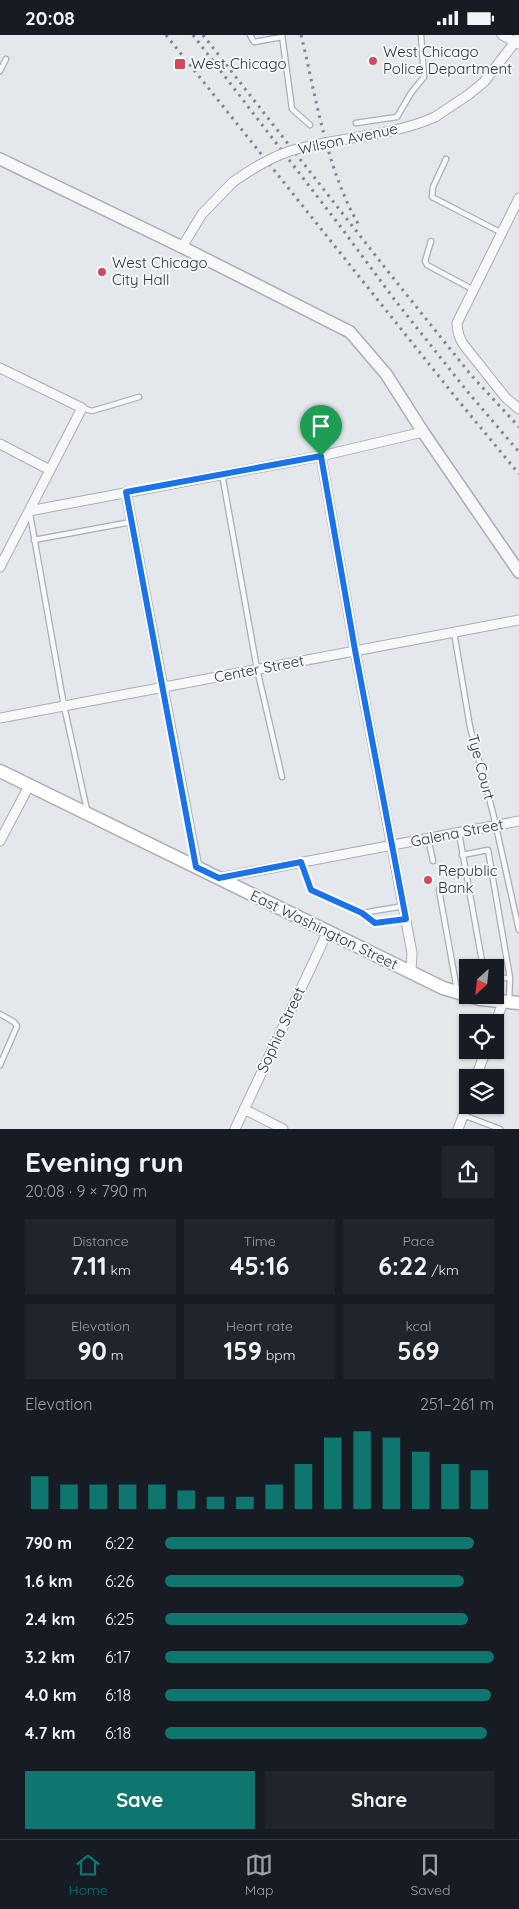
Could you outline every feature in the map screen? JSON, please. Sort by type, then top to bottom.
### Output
[{"type":"main road","name":"East Washington Street","points":[[0,771],[457,994],[480,999],[510,1002]]},
{"type":"street","points":[[502,35],[518,41]]},
{"type":"street","name":"Wilson Avenue","points":[[182,247],[202,214],[233,182],[256,167],[288,152],[406,127],[435,117],[484,82],[518,41]]},
{"type":"street","points":[[0,159],[182,247],[350,332],[386,374],[423,432],[519,572]]},
{"type":"street","points":[[519,198],[472,289],[457,323],[458,333],[463,344],[506,398],[519,409]]},
{"type":"street","points":[[0,369],[82,408],[0,567]]},
{"type":"street","points":[[29,511],[321,456],[423,432]]},
{"type":"street","points":[[0,445],[50,470]]},
{"type":"street","points":[[321,456],[355,650],[404,906],[412,953],[411,972]]},
{"type":"street","points":[[126,492],[196,867]]},
{"type":"street","name":"Center Street","points":[[0,718],[519,620]]},
{"type":"street","points":[[0,841],[29,786]]},
{"type":"street","name":"Galena Street","points":[[219,878],[519,821]]},
{"type":"street","name":"Sophia Street","points":[[235,1129],[328,931]]},
{"type":"street","points":[[502,1014],[510,1002]]},
{"type":"street","points":[[244,1109],[283,1129]]},
{"type":"street","points":[[458,1129],[463,1115]]},
{"type":"lane","points":[[250,35],[254,42],[282,36],[292,109],[310,125]]},
{"type":"lane","points":[[356,123],[397,117],[411,93],[424,77],[421,35]]},
{"type":"lane","points":[[0,71],[6,59]]},
{"type":"lane","points":[[446,159],[432,187],[432,197],[502,233]]},
{"type":"lane","points":[[431,241],[425,261],[428,265],[472,289]]},
{"type":"lane","points":[[82,408],[92,411],[140,397]]},
{"type":"lane","points":[[222,474],[258,669],[282,777]]},
{"type":"lane","points":[[29,511],[64,706],[88,814]]},
{"type":"lane","points":[[34,540],[132,522]]},
{"type":"lane","name":"Tye Court","points":[[454,632],[470,727],[496,825],[519,931]]},
{"type":"lane","points":[[459,833],[482,959]]},
{"type":"lane","points":[[428,838],[432,861]]},
{"type":"lane","points":[[462,855],[488,850],[510,978],[510,1002]]},
{"type":"lane","points":[[301,862],[311,890],[362,913],[375,923],[406,919]]},
{"type":"lane","points":[[438,891],[457,994]]},
{"type":"lane","points":[[362,913],[404,906]]},
{"type":"lane","points":[[504,978],[510,978]]},
{"type":"lane","points":[[0,1014],[14,1022],[17,1026],[0,1065]]},
{"type":"lane","points":[[463,1115],[500,1129]]},
{"type":"railway","points":[[166,35],[519,474]]},
{"type":"railway","points":[[193,35],[394,299],[467,391],[519,452]]},
{"type":"railway","points":[[203,35],[471,375],[519,427]]},
{"type":"railway","points":[[301,35],[331,158],[348,205],[360,227]]},
{"type":"place","name":"West Chicago Police Department","points":[[373,61]]},
{"type":"place","name":"West Chicago","points":[[180,64]]},
{"type":"place","name":"West Chicago City Hall","points":[[102,272]]},
{"type":"place","name":"Republic Bank","points":[[428,880]]},
{"type":"route","points":[[321,456],[355,650],[406,919],[375,923],[362,913],[311,890],[301,862],[219,878],[196,867],[126,492],[321,456]]}]
